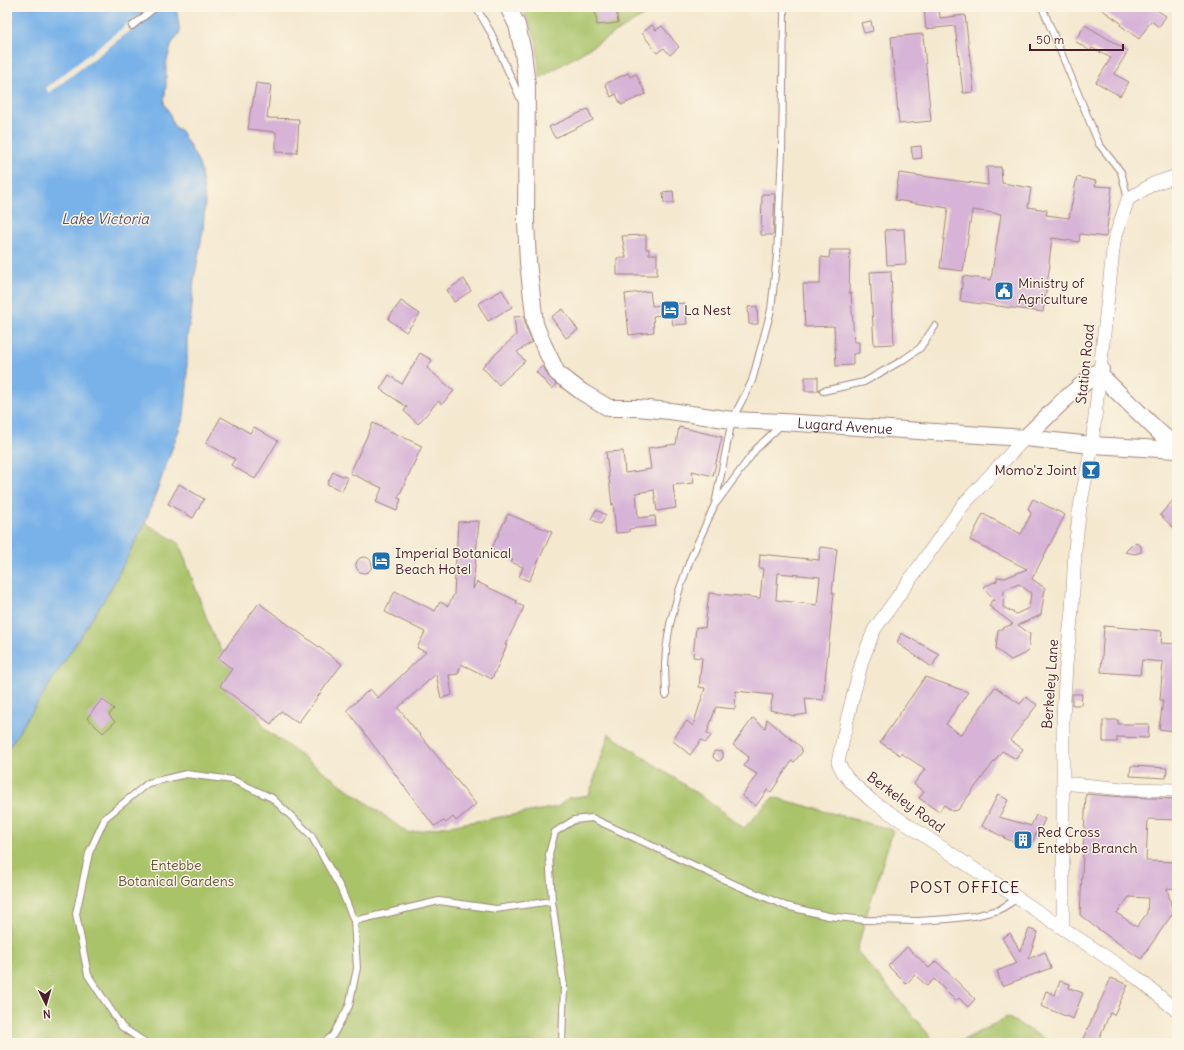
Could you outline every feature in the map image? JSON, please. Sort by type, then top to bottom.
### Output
[{"type":"street","name":"Lugard Avenue","points":[[508,7],[517,24],[523,52],[527,86],[526,222],[528,262],[535,324],[557,373],[582,392],[609,408],[637,408],[670,411],[732,420],[1025,438],[1092,445],[1177,450]]},
{"type":"street","points":[[1128,199],[1152,184],[1177,176]]},
{"type":"street","name":"Station Road","points":[[1092,445],[1114,241],[1128,199]]},
{"type":"street","points":[[1025,438],[1064,400],[1100,372],[1160,433],[1177,447]]},
{"type":"street","name":"Berkeley Road","points":[[1025,438],[963,505],[874,630],[862,661],[838,762],[849,780],[872,800],[1136,977],[1177,1011]]},
{"type":"street","name":"Berkeley Lane","points":[[1063,928],[1063,783],[1066,665],[1072,610],[1075,549],[1080,507],[1092,445]]},
{"type":"street","points":[[1063,783],[1123,789],[1177,790]]},
{"type":"lane","points":[[132,26],[156,7]]},
{"type":"lane","points":[[476,7],[491,33],[527,112]]},
{"type":"lane","points":[[666,695],[666,650],[670,624],[679,591],[690,560],[715,504],[732,420],[752,381],[771,310],[777,255],[781,168],[783,7]]},
{"type":"lane","points":[[1042,7],[1099,144],[1120,172],[1128,199]]},
{"type":"lane","points":[[823,391],[864,382],[903,360],[920,348],[935,326]]},
{"type":"lane","points":[[715,504],[756,449],[783,422]]},
{"type":"lane","points":[[146,1043],[122,1027],[88,975],[76,914],[89,853],[105,818],[148,783],[186,774],[233,780],[272,798],[311,835],[341,889],[354,921],[357,968],[349,1006],[333,1035],[324,1043]]},
{"type":"lane","points":[[562,1043],[564,986],[552,901],[549,854],[555,832],[574,820],[592,818],[736,885],[786,906],[828,916],[865,920],[918,921],[948,919],[974,916],[999,910],[1018,898]]},
{"type":"lane","points":[[354,921],[439,901],[496,909],[552,901]]},
{"type":"green space","points":[[522,7],[658,7],[540,78],[536,39]]},
{"type":"green space","name":"Entebbe Botanical Gardens","points":[[145,523],[179,543],[212,633],[265,729],[408,833],[558,807],[568,798],[589,795],[609,734],[701,796],[744,828],[773,797],[893,830],[857,951],[936,1043],[7,1043],[7,750],[109,592]]},
{"type":"green space","points":[[1007,1017],[1052,1043],[958,1043]]},
{"type":"water","name":"Lake Victoria","points":[[7,7],[176,7],[180,32],[172,43],[166,64],[164,103],[170,114],[173,125],[181,131],[198,161],[201,171],[205,202],[203,230],[194,280],[191,316],[187,337],[187,386],[184,416],[145,523],[109,592],[7,750]]},
{"type":"pier","points":[[149,7],[161,7],[49,93],[46,88]]},
{"type":"building","points":[[595,7],[616,7],[618,23],[597,25]]},
{"type":"building","points":[[924,7],[939,7],[940,18],[965,15],[974,92],[963,93],[955,26],[926,29]]},
{"type":"building","points":[[1098,7],[1152,7],[1166,16],[1159,27],[1151,21],[1139,39],[1120,25],[1121,23]]},
{"type":"building","points":[[871,21],[873,31],[864,33],[861,23]]},
{"type":"building","points":[[652,25],[656,30],[662,26],[679,47],[670,55],[664,48],[657,53],[642,33]]},
{"type":"building","points":[[1085,25],[1128,51],[1114,74],[1129,82],[1120,96],[1096,82],[1111,58],[1092,48],[1090,51],[1075,41]]},
{"type":"building","points":[[923,34],[931,121],[899,124],[891,37]]},
{"type":"building","points":[[628,73],[630,77],[636,74],[646,94],[621,105],[616,94],[611,97],[605,84]]},
{"type":"building","points":[[256,83],[271,85],[267,118],[299,119],[297,153],[276,152],[276,132],[248,129]]},
{"type":"building","points":[[588,109],[593,120],[555,138],[549,127]]},
{"type":"building","points":[[921,146],[922,158],[913,159],[911,147]]},
{"type":"building","points":[[987,167],[1001,167],[1002,183],[1031,188],[1028,207],[1047,210],[1046,215],[1069,218],[1077,177],[1096,181],[1095,186],[1112,187],[1106,237],[1080,234],[1079,242],[1052,238],[1043,312],[960,301],[963,276],[991,280],[1001,214],[972,210],[963,271],[940,268],[948,208],[895,200],[899,173],[988,185]]},
{"type":"building","points":[[673,191],[674,203],[664,203],[663,192]]},
{"type":"building","points":[[762,194],[775,194],[773,235],[761,235]]},
{"type":"building","points":[[904,229],[906,264],[887,265],[885,230]]},
{"type":"building","points":[[646,235],[646,249],[649,249],[649,254],[657,254],[657,275],[617,275],[617,258],[626,258],[622,236]]},
{"type":"building","points":[[830,250],[850,250],[849,293],[851,293],[854,342],[859,342],[859,353],[853,354],[853,365],[836,366],[834,326],[805,327],[803,284],[820,284],[821,257],[829,258]]},
{"type":"building","points":[[891,271],[894,344],[874,345],[870,272]]},
{"type":"building","points":[[464,279],[471,291],[454,302],[447,290]]},
{"type":"building","points":[[502,290],[512,307],[488,321],[478,304]]},
{"type":"building","points":[[650,291],[652,306],[685,303],[687,324],[673,325],[671,314],[653,316],[654,332],[629,335],[625,294]]},
{"type":"building","points":[[401,301],[420,314],[406,332],[388,319]]},
{"type":"building","points":[[757,306],[758,324],[749,324],[748,307]]},
{"type":"building","points":[[563,309],[578,330],[566,338],[551,317]]},
{"type":"building","points":[[524,316],[526,327],[532,342],[517,352],[525,361],[499,385],[482,367],[516,335],[514,317]]},
{"type":"building","points":[[420,353],[432,360],[427,368],[454,391],[442,404],[438,401],[418,424],[404,411],[407,407],[380,389],[389,375],[402,384]]},
{"type":"building","points":[[543,366],[549,377],[556,384],[552,389],[536,372]]},
{"type":"building","points":[[805,377],[818,377],[818,391],[805,391]]},
{"type":"building","points":[[221,417],[250,433],[254,427],[278,441],[255,479],[231,465],[235,459],[206,443]]},
{"type":"building","points":[[373,423],[422,446],[398,498],[401,499],[397,511],[376,502],[382,488],[350,473]]},
{"type":"building","points":[[679,427],[722,437],[713,476],[692,471],[694,483],[673,485],[676,508],[657,511],[654,490],[636,493],[638,518],[655,516],[656,526],[629,529],[629,532],[616,533],[606,452],[623,451],[625,473],[651,469],[648,448],[676,444]]},
{"type":"building","points":[[333,472],[348,478],[342,491],[327,484]]},
{"type":"building","points":[[179,484],[204,499],[193,518],[168,504]]},
{"type":"building","points":[[1177,496],[1177,531],[1160,515]]},
{"type":"building","points":[[1033,499],[1065,515],[1032,579],[1045,588],[1041,615],[1018,625],[1030,634],[1028,652],[1011,660],[996,649],[998,630],[1013,624],[989,606],[994,599],[983,587],[997,581],[997,577],[1005,578],[1027,569],[970,540],[983,514],[1021,534],[1031,514],[1028,508]],"holes":[[[1019,584],[1031,593],[1029,608],[1016,614],[1003,607],[1004,590]]]},
{"type":"building","points":[[596,510],[606,515],[601,524],[591,519]]},
{"type":"building","points":[[508,514],[552,532],[529,581],[519,577],[523,567],[511,562],[513,560],[491,550]]},
{"type":"building","points":[[479,521],[473,589],[477,582],[517,601],[516,603],[524,607],[505,645],[507,645],[492,679],[461,664],[458,674],[449,675],[452,695],[441,698],[436,674],[398,708],[476,804],[456,821],[453,817],[446,823],[444,821],[434,826],[347,710],[370,689],[378,698],[426,652],[417,648],[425,632],[385,612],[395,591],[435,611],[440,602],[448,606],[454,594],[458,522]]},
{"type":"building","points":[[1134,543],[1141,546],[1141,552],[1135,554],[1125,552]]},
{"type":"building","points":[[820,547],[837,549],[823,700],[805,698],[807,714],[794,716],[770,710],[773,695],[736,691],[735,709],[716,707],[707,733],[711,736],[705,743],[701,740],[690,755],[672,740],[687,721],[693,726],[705,688],[699,687],[702,658],[693,657],[696,627],[705,628],[709,593],[760,598],[763,568],[759,568],[760,554],[819,560]],"holes":[[[778,573],[820,577],[817,605],[776,600]]]},
{"type":"building","points":[[361,557],[367,557],[372,562],[370,571],[367,573],[361,573],[356,568],[356,562]]},
{"type":"building","points":[[259,603],[342,664],[298,723],[281,711],[271,724],[220,686],[232,669],[218,658]]},
{"type":"building","points":[[1104,626],[1162,631],[1161,643],[1177,644],[1174,691],[1177,691],[1177,713],[1174,731],[1159,729],[1163,700],[1160,700],[1163,662],[1142,660],[1140,675],[1101,672]]},
{"type":"building","points":[[901,633],[939,654],[932,667],[897,643]]},
{"type":"building","points":[[925,677],[968,692],[946,724],[961,735],[995,687],[1020,704],[1026,697],[1037,705],[1010,740],[1023,749],[1016,759],[1002,751],[958,810],[952,811],[944,805],[939,812],[919,798],[924,792],[914,784],[925,769],[901,753],[900,755],[880,742]]},
{"type":"building","points":[[1072,694],[1082,694],[1081,705],[1072,705]]},
{"type":"building","points":[[102,699],[114,709],[109,715],[115,722],[103,733],[87,718]]},
{"type":"building","points":[[753,718],[765,728],[767,719],[802,748],[801,750],[803,751],[794,762],[792,761],[771,792],[767,790],[756,806],[742,796],[757,774],[744,766],[749,757],[733,745]]},
{"type":"building","points":[[1103,720],[1118,720],[1118,724],[1149,724],[1148,738],[1117,737],[1117,742],[1103,742]]},
{"type":"building","points":[[714,751],[723,752],[722,759],[717,761],[713,757]]},
{"type":"building","points":[[1131,766],[1167,768],[1166,778],[1130,776]]},
{"type":"building","points":[[998,794],[1008,800],[999,817],[1031,826],[1036,815],[1045,819],[1039,832],[1037,831],[1030,848],[1004,838],[982,826]]},
{"type":"building","points":[[1086,794],[1177,799],[1177,820],[1148,819],[1146,861],[1177,862],[1177,889],[1167,888],[1173,913],[1141,959],[1080,915]],"holes":[[[1129,897],[1148,898],[1147,913],[1137,927],[1117,913]]]},
{"type":"building","points":[[1029,929],[1038,932],[1028,959],[1045,952],[1051,968],[1002,986],[997,971],[1017,963],[1002,938],[1010,933],[1020,951]]},
{"type":"building","points":[[907,947],[929,968],[936,961],[975,999],[968,1007],[959,998],[956,1001],[934,979],[927,986],[915,975],[906,984],[888,966]]},
{"type":"building","points":[[1111,978],[1128,985],[1114,1015],[1110,1013],[1097,1043],[1081,1043]]},
{"type":"building","points":[[1060,981],[1070,984],[1069,988],[1083,993],[1073,1019],[1041,1006],[1046,991],[1055,995]]},
{"type":"place","name":"Ministry of Agriculture","points":[[1004,291]]},
{"type":"place","name":"La Nest","points":[[670,310]]},
{"type":"place","name":"Momo'z Joint","points":[[1091,470]]},
{"type":"place","name":"Imperial Botanical Beach Hotel","points":[[381,561]]},
{"type":"place","name":"Red Cross Entebbe Branch","points":[[1023,840]]},
{"type":"district","name":"POST OFFICE","points":[[965,887]]}]
